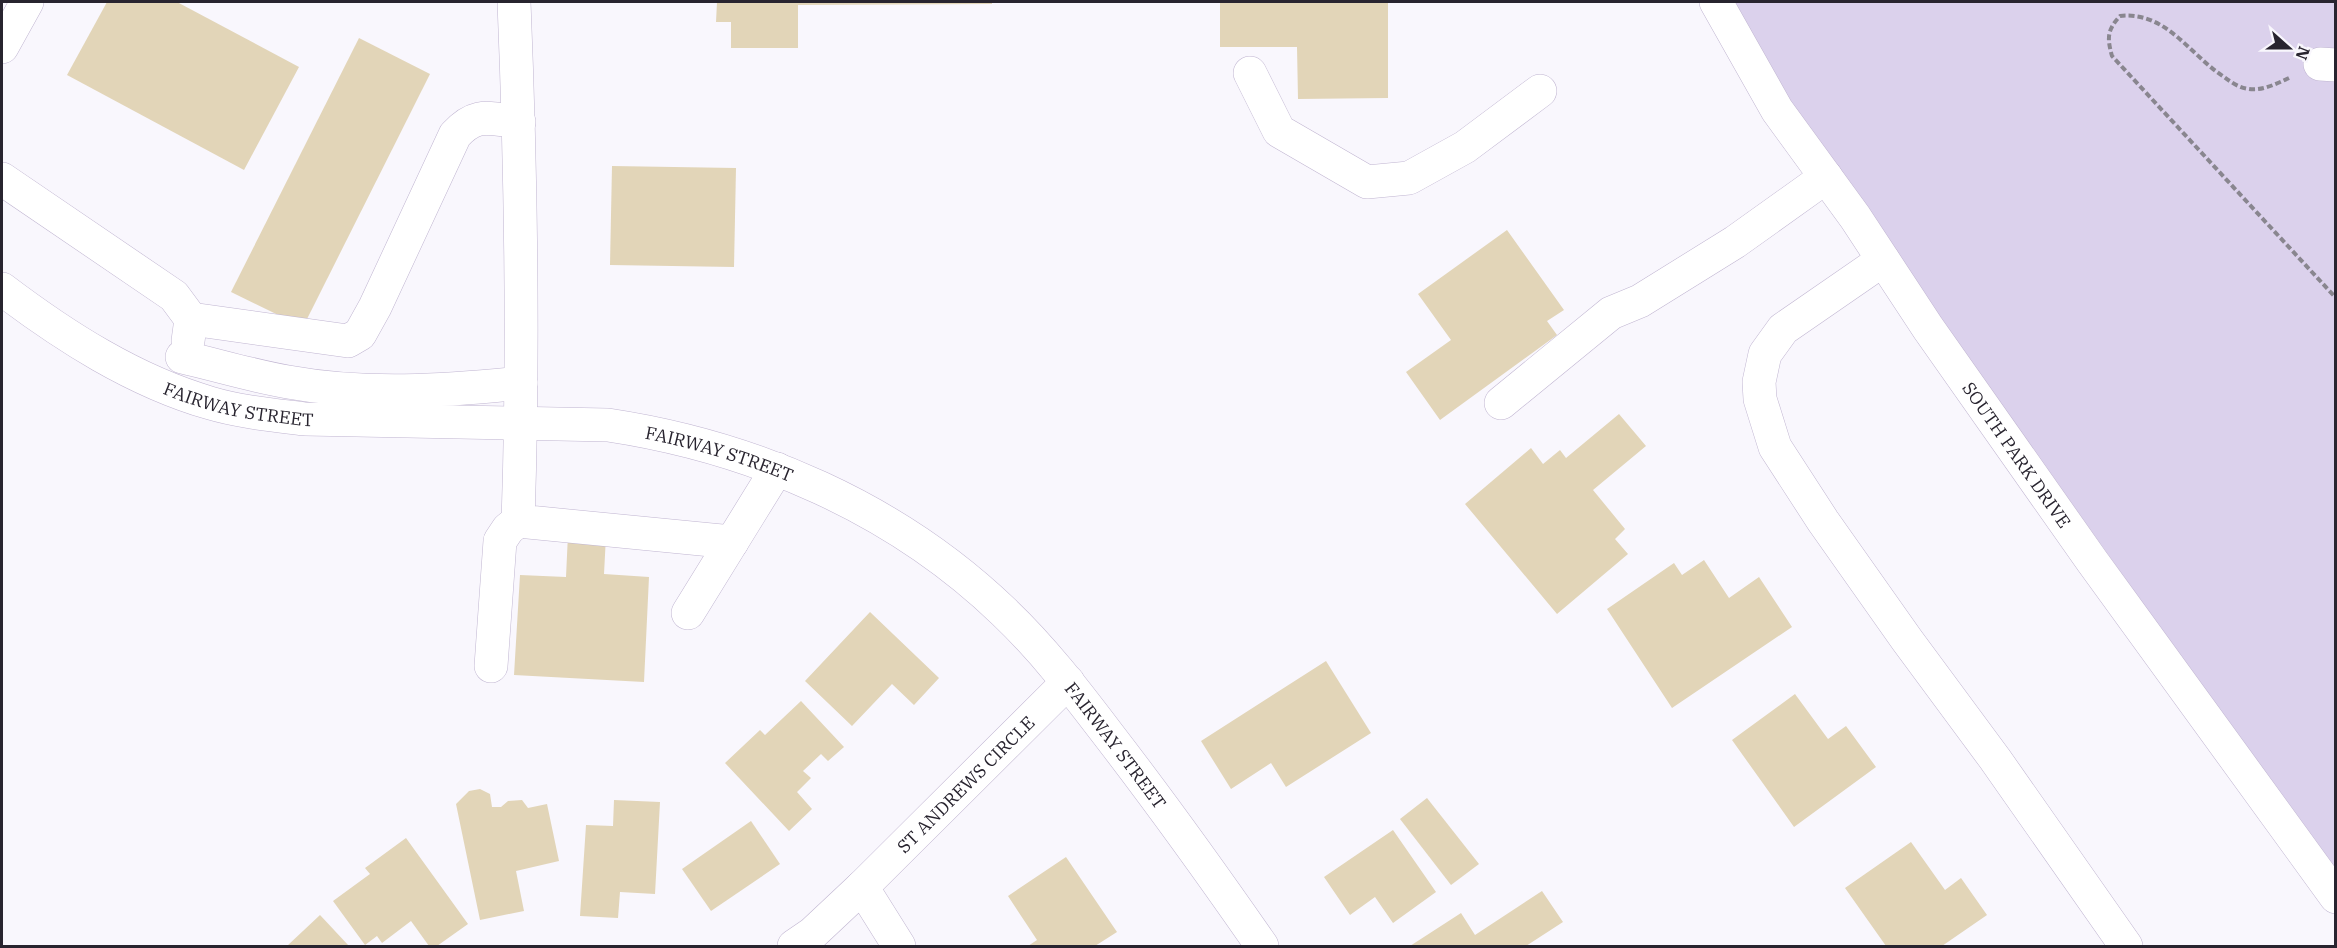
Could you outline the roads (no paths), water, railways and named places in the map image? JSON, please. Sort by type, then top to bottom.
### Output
[{"type":"street","points":[[2,47],[27,2]]},
{"type":"street","points":[[514,2],[519,122],[522,423],[518,521]]},
{"type":"street","name":"SOUTH PARK DRIVE","points":[[1716,2],[1777,110],[1826,177],[2091,561],[2336,897]]},
{"type":"street","points":[[1250,73],[1279,131],[1367,182],[1409,178],[1465,147],[1540,91]]},
{"type":"street","points":[[191,319],[348,341],[360,334],[375,307],[455,135],[467,122],[480,118],[519,122]]},
{"type":"street","points":[[1501,403],[1611,313],[1640,301],[1735,242],[1826,177]]},
{"type":"street","points":[[2,179],[174,296],[191,319],[189,340],[168,388]]},
{"type":"street","points":[[1883,260],[1783,329],[1765,354],[1759,382],[1760,399],[1775,447],[1907,640],[1995,759],[2126,946]]},
{"type":"street","name":"FAIRWAY STREET","points":[[2,289],[86,346],[126,369],[168,388],[211,403],[256,413],[304,419],[608,425],[656,432],[703,444],[777,469],[840,497],[885,522],[928,550],[969,580],[1004,611],[1068,682],[1142,777],[1262,946]]},
{"type":"street","points":[[182,357],[289,382],[372,391],[450,390],[521,383]]},
{"type":"street","points":[[688,613],[777,469]]},
{"type":"street","points":[[491,666],[500,541],[508,528],[518,521],[732,542]]},
{"type":"street","name":"ST ANDREWS CIRCLE","points":[[794,946],[813,933],[862,888],[1068,682]]},
{"type":"street","points":[[862,888],[899,946]]}]
